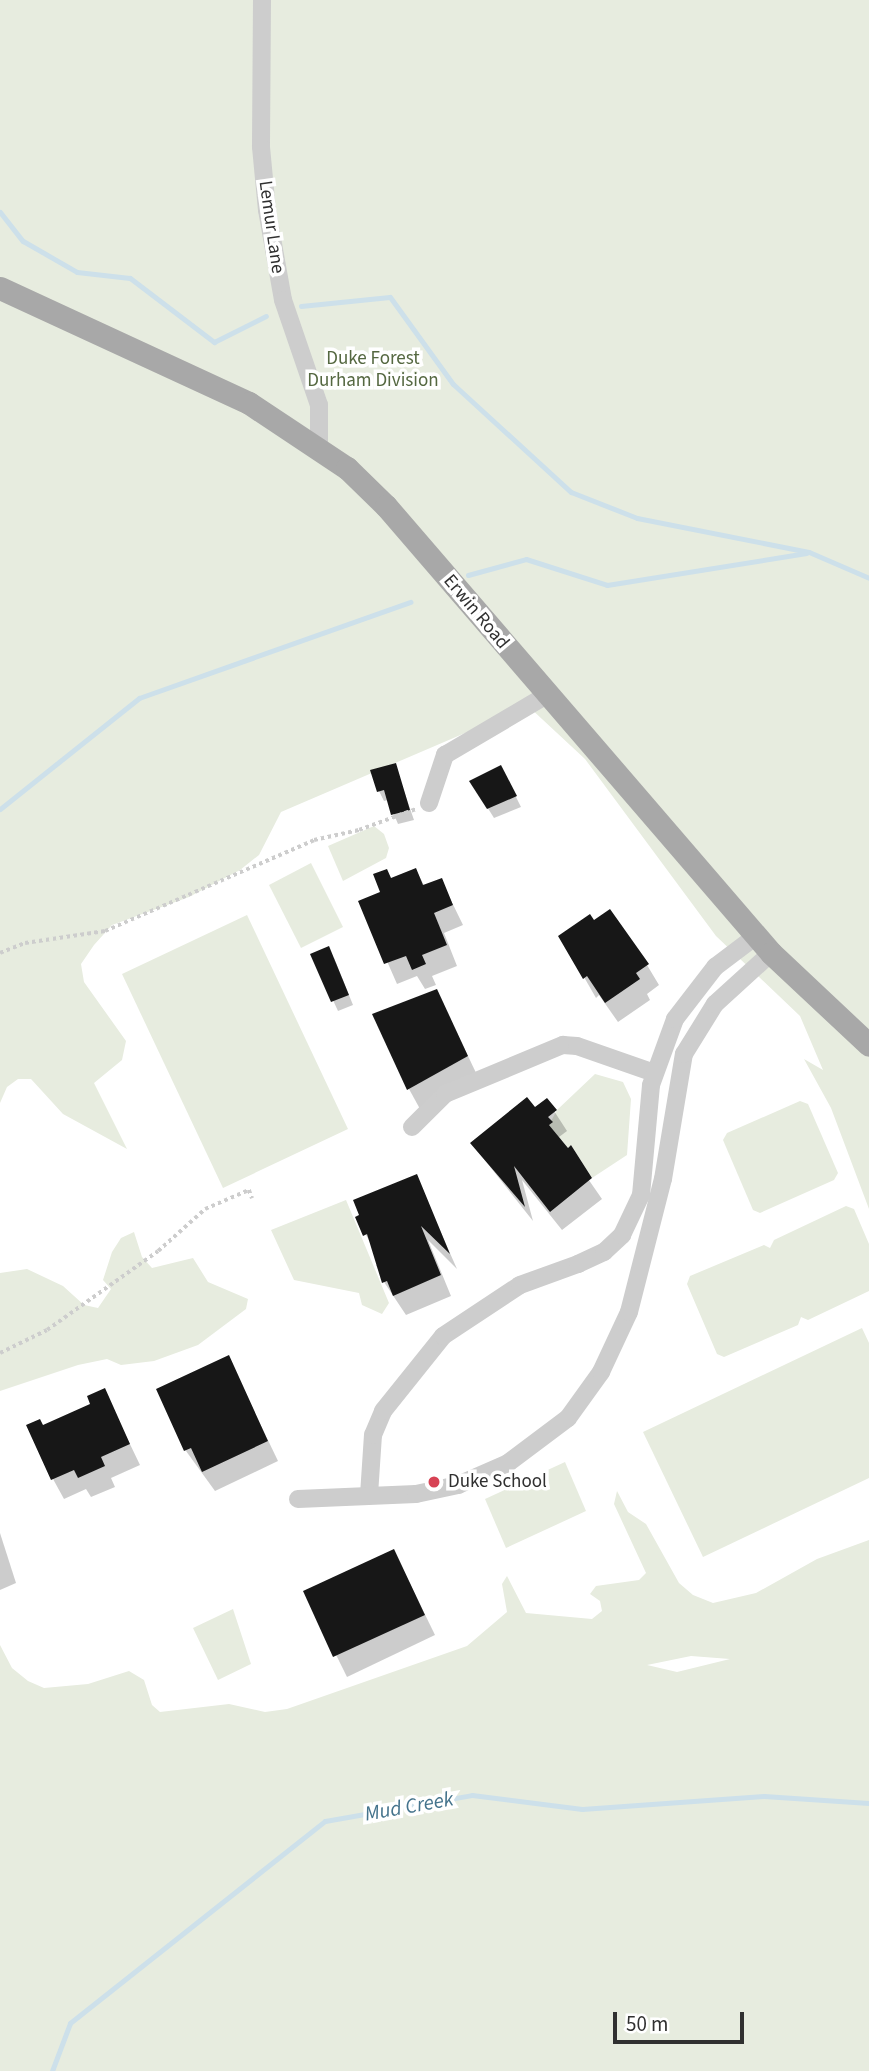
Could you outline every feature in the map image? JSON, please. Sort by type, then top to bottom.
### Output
[{"type":"main road","name":"Erwin Road","points":[[0,288],[249,403],[319,447],[386,506],[763,945],[869,1045]]},
{"type":"street","name":"Lemur Lane","points":[[262,0],[261,147],[267,210],[290,327],[319,405],[319,447]]},
{"type":"street","points":[[429,803],[445,755],[547,695]]},
{"type":"street","points":[[641,1258],[641,1195],[654,1073],[675,1018],[689,995],[715,967],[763,945]]},
{"type":"street","points":[[298,1499],[416,1494],[458,1485],[508,1463],[568,1418],[607,1360],[629,1312],[663,1179],[684,1054],[715,1004],[763,945]]},
{"type":"street","points":[[412,1128],[445,1094],[563,1045],[577,1046],[654,1073]]},
{"type":"street","points":[[369,1495],[373,1435],[383,1411],[443,1336],[520,1285],[604,1252],[622,1235],[641,1195]]},
{"type":"path","points":[[0,953],[24,943],[106,931],[314,840],[359,830],[429,803]]},
{"type":"path","points":[[0,1353],[47,1330],[158,1251],[205,1209],[248,1191],[252,1198]]},
{"type":"green space","name":"Duke Forest Durham Division","points":[[0,0],[869,0],[869,1209],[831,1108],[804,1059],[823,1070],[800,1016],[716,936],[585,759],[528,706],[281,812],[259,855],[240,870],[189,897],[112,925],[81,964],[84,982],[126,1041],[122,1060],[94,1083],[127,1149],[63,1114],[31,1079],[18,1079],[7,1087],[0,1103]]},
{"type":"green space","points":[[374,826],[384,834],[389,848],[386,858],[343,881],[328,846]]},
{"type":"green space","points":[[311,863],[343,927],[301,948],[269,885]]},
{"type":"green space","points":[[247,915],[348,1129],[223,1188],[122,974]]},
{"type":"green space","points":[[595,1074],[623,1082],[631,1099],[627,1155],[592,1178],[571,1145],[568,1148],[549,1125],[557,1110]]},
{"type":"green space","points":[[800,1101],[808,1104],[838,1173],[834,1180],[760,1213],[753,1210],[723,1140],[727,1133]]},
{"type":"green space","points":[[346,1200],[389,1303],[382,1314],[362,1305],[359,1293],[294,1280],[271,1230]]},
{"type":"green space","points":[[846,1206],[854,1209],[869,1244],[869,1291],[808,1320],[801,1317],[798,1325],[724,1357],[717,1354],[687,1284],[690,1276],[764,1245],[770,1248],[774,1240]]},
{"type":"green space","points":[[134,1232],[142,1257],[152,1268],[193,1258],[208,1282],[248,1299],[246,1309],[198,1345],[154,1361],[121,1365],[107,1359],[78,1365],[0,1391],[0,1273],[27,1269],[63,1286],[84,1305],[98,1308],[111,1289],[103,1280],[112,1252],[121,1238]]},
{"type":"green space","points":[[862,1328],[869,1343],[869,1478],[703,1557],[643,1432]]},
{"type":"green space","points":[[565,1462],[586,1511],[506,1548],[485,1499]]},
{"type":"green space","points":[[617,1491],[628,1512],[646,1524],[679,1583],[693,1595],[713,1603],[756,1593],[817,1559],[869,1540],[869,2071],[0,2071],[0,1645],[12,1668],[28,1681],[44,1688],[88,1684],[129,1671],[144,1680],[152,1705],[160,1712],[229,1704],[265,1712],[287,1709],[467,1646],[507,1612],[502,1584],[507,1576],[526,1613],[592,1619],[602,1611],[600,1601],[590,1594],[596,1586],[639,1580],[646,1573],[614,1504]],"holes":[[[691,1656],[730,1659],[677,1672],[647,1665]]]},
{"type":"green space","points":[[233,1609],[251,1664],[218,1680],[193,1628]]},
{"type":"building","points":[[396,763],[410,810],[391,815],[384,790],[377,792],[370,770]]},
{"type":"building","points":[[501,765],[517,796],[487,809],[469,781]]},
{"type":"building","points":[[416,868],[423,885],[442,878],[453,905],[434,913],[447,945],[422,955],[426,964],[412,970],[406,956],[384,964],[358,901],[380,892],[373,874],[387,869],[391,878]]},
{"type":"building","points":[[610,909],[649,964],[636,973],[640,979],[605,1003],[587,976],[583,979],[558,936],[590,914],[594,920]]},
{"type":"building","points":[[329,946],[349,995],[331,1002],[310,954]]},
{"type":"building","points":[[437,989],[468,1056],[407,1090],[372,1014]]},
{"type":"building","points":[[527,1097],[535,1107],[547,1098],[557,1110],[548,1117],[553,1122],[549,1125],[568,1148],[571,1145],[592,1178],[550,1212],[514,1166],[525,1207],[470,1143]]},
{"type":"building","points":[[417,1174],[450,1254],[421,1226],[441,1275],[393,1296],[387,1281],[382,1283],[367,1234],[363,1236],[355,1217],[359,1215],[353,1200]]},
{"type":"building","points":[[229,1355],[268,1441],[202,1472],[191,1448],[184,1451],[156,1389]]},
{"type":"building","points":[[105,1388],[130,1444],[101,1457],[105,1466],[78,1478],[74,1470],[51,1480],[26,1425],[40,1419],[43,1425],[90,1404],[87,1396]]},
{"type":"building","points":[[394,1549],[425,1615],[333,1657],[303,1591]]},
{"type":"waterway","points":[[0,212],[23,241],[77,272],[130,278],[214,342],[266,316]]},
{"type":"waterway","points":[[301,306],[390,297],[453,384],[571,492],[637,518],[809,552],[869,578]]},
{"type":"waterway","points":[[468,575],[526,559],[607,585],[806,553]]},
{"type":"waterway","points":[[0,809],[139,698],[410,602]]},
{"type":"waterway","name":"Mud Creek","points":[[52,2071],[70,2023],[325,1821],[472,1795],[582,1809],[764,1796],[869,1803]]},
{"type":"place","name":"Duke School","points":[[434,1482]]}]
